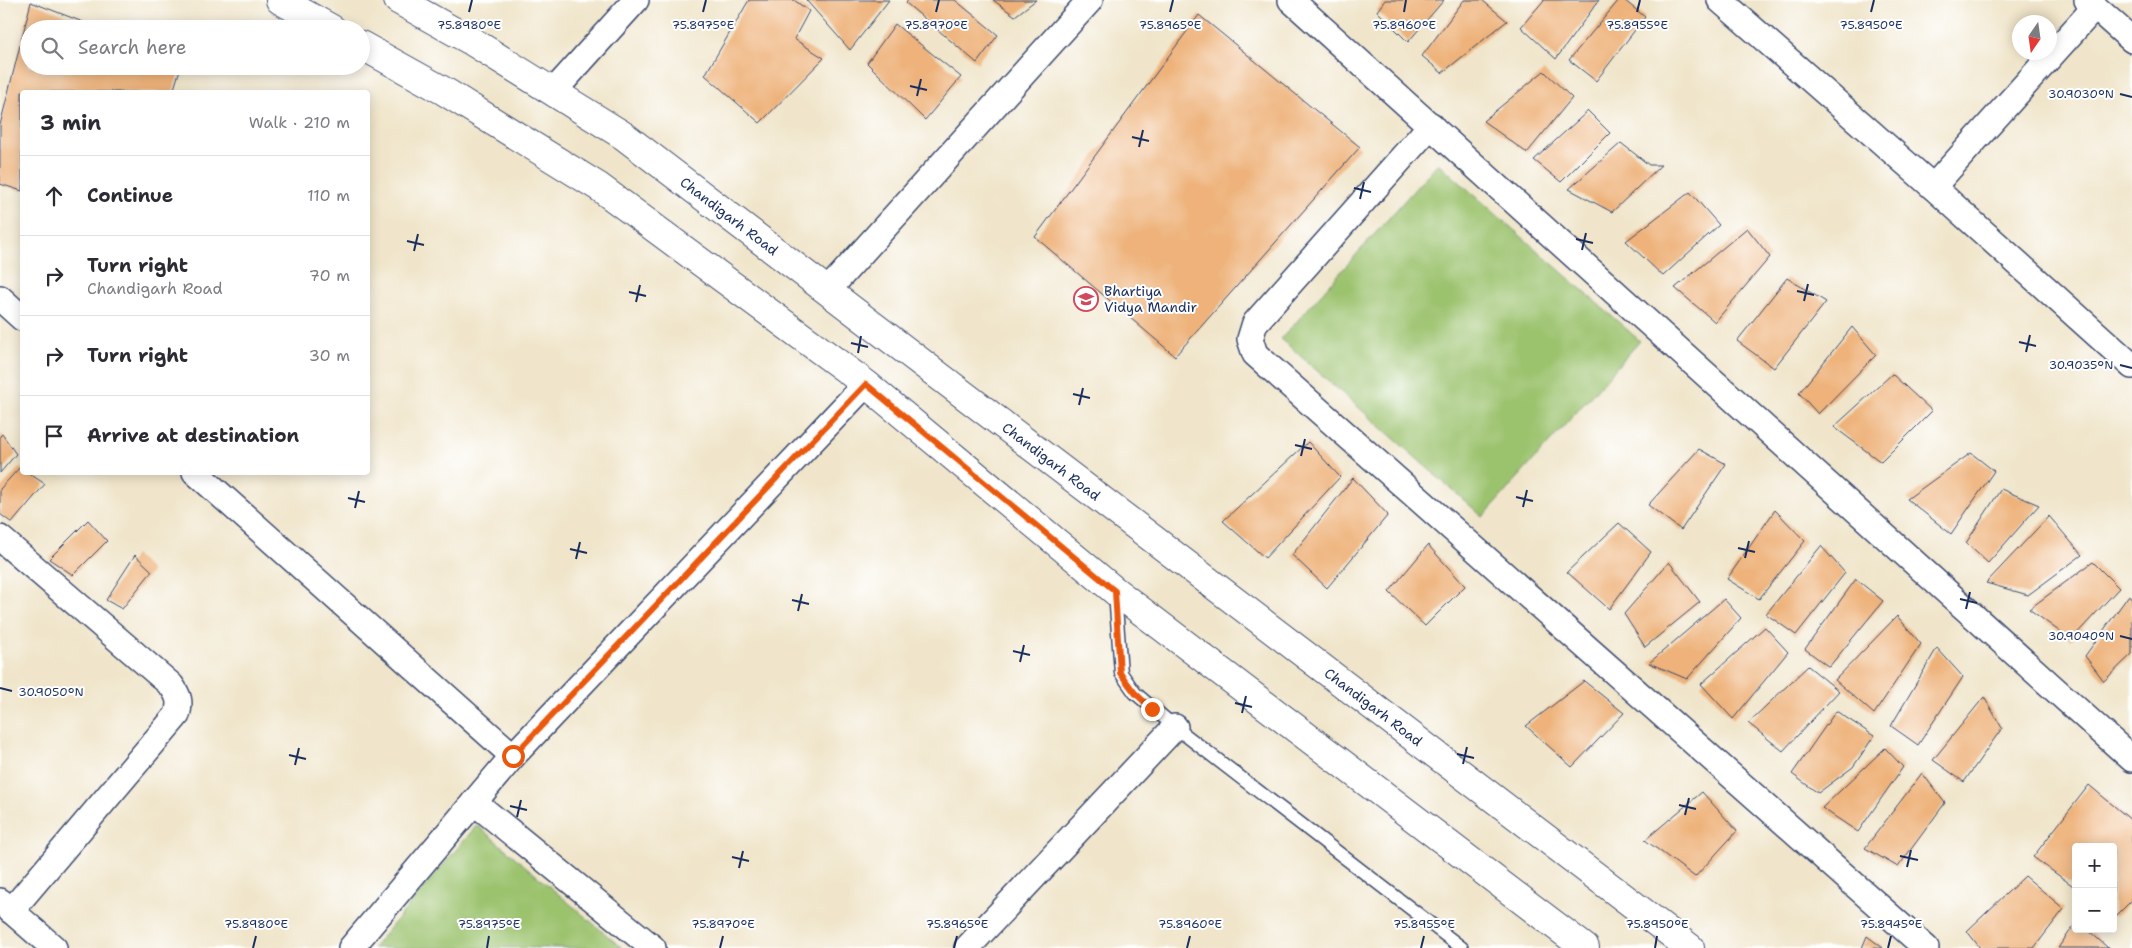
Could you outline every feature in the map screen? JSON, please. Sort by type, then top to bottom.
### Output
[{"type":"main road","points":[[280,0],[316,20]]},
{"type":"main road","name":"Chandigarh Road","points":[[398,0],[473,42],[624,136],[1690,948]]},
{"type":"main road","points":[[370,50],[444,91],[599,187],[866,384],[1115,591],[1585,948]]},
{"type":"street","points":[[553,92],[636,0]]},
{"type":"street","points":[[828,290],[1090,0]]},
{"type":"street","points":[[1291,0],[2132,758]]},
{"type":"street","points":[[1720,0],[1933,187],[2132,366]]},
{"type":"street","points":[[1933,187],[2091,4],[2132,40]]},
{"type":"street","points":[[1431,125],[1254,324],[1250,339],[1255,354],[1926,948]]},
{"type":"street","points":[[0,298],[20,316]]},
{"type":"street","points":[[351,948],[513,756],[866,384]]},
{"type":"street","points":[[198,475],[513,756]]},
{"type":"street","points":[[0,538],[171,685],[178,694],[180,704],[177,715],[6,906],[54,948]]},
{"type":"street","points":[[967,948],[1175,727]]},
{"type":"street","points":[[474,802],[653,948]]},
{"type":"lane","points":[[1115,591],[1120,673],[1135,693],[1175,727],[1462,948]]},
{"type":"green space","points":[[1438,163],[1640,341],[1483,517],[1281,339]]},
{"type":"green space","points":[[477,825],[622,948],[373,948]]},
{"type":"building","points":[[749,0],[794,0],[809,11],[794,39],[824,58],[760,123],[705,75]]},
{"type":"building","points":[[806,0],[889,0],[850,50]]},
{"type":"building","points":[[908,0],[955,0],[998,35],[977,63],[906,3]]},
{"type":"building","points":[[993,0],[1036,0],[1015,16]]},
{"type":"building","points":[[1385,0],[1444,0],[1408,42],[1377,11]]},
{"type":"building","points":[[1464,0],[1482,0],[1507,21],[1442,73],[1422,56]]},
{"type":"building","points":[[1544,0],[1599,0],[1556,59],[1521,27]]},
{"type":"building","points":[[1619,0],[1624,0],[1645,17],[1596,81],[1569,60]]},
{"type":"building","points":[[31,2],[78,20],[26,20]]},
{"type":"building","points":[[1199,15],[1360,147],[1175,356],[1035,237]]},
{"type":"building","points":[[895,24],[961,77],[925,120],[867,63]]},
{"type":"building","points":[[20,46],[20,75],[178,75],[174,90],[20,90],[20,190],[0,184],[0,125]]},
{"type":"building","points":[[1544,71],[1572,98],[1527,153],[1483,121]]},
{"type":"building","points":[[1588,111],[1610,133],[1561,182],[1534,160]]},
{"type":"building","points":[[1621,143],[1649,165],[1661,165],[1612,212],[1569,189]]},
{"type":"building","points":[[1690,192],[1719,225],[1663,276],[1626,241]]},
{"type":"building","points":[[1747,228],[1770,257],[1715,322],[1675,288]]},
{"type":"building","points":[[1787,278],[1826,302],[1774,368],[1737,341]]},
{"type":"building","points":[[1852,327],[1876,355],[1818,414],[1799,393]]},
{"type":"building","points":[[1892,374],[1932,411],[1881,462],[1834,427]]},
{"type":"building","points":[[2,434],[16,454],[0,473],[0,436]]},
{"type":"building","points":[[1308,442],[1340,477],[1265,558],[1223,521]]},
{"type":"building","points":[[1699,449],[1726,464],[1681,530],[1648,505]]},
{"type":"building","points":[[1971,453],[1994,471],[1951,534],[1907,499]]},
{"type":"building","points":[[20,467],[20,475],[32,475],[45,484],[12,523],[0,514],[0,489]]},
{"type":"building","points":[[1353,478],[1388,515],[1327,588],[1292,555]]},
{"type":"building","points":[[2001,489],[2039,505],[1988,563],[1966,543]]},
{"type":"building","points":[[1775,510],[1805,541],[1759,599],[1727,579]]},
{"type":"building","points":[[2049,516],[2082,555],[2028,595],[1986,583]]},
{"type":"building","points":[[88,520],[107,541],[73,575],[49,559]]},
{"type":"building","points":[[1619,523],[1651,552],[1609,609],[1567,572]]},
{"type":"building","points":[[1428,545],[1465,586],[1425,626],[1389,592]]},
{"type":"building","points":[[1821,546],[1845,573],[1796,635],[1766,614]]},
{"type":"building","points":[[135,555],[152,571],[122,609],[106,600]]},
{"type":"building","points":[[1669,562],[1700,602],[1645,647],[1624,614]]},
{"type":"building","points":[[2093,562],[2119,588],[2071,640],[2029,609]]},
{"type":"building","points":[[1856,579],[1883,601],[1829,667],[1805,649]]},
{"type":"building","points":[[2129,595],[2132,597],[2132,654],[2104,681],[2085,656]]},
{"type":"building","points":[[1724,599],[1741,618],[1687,679],[1649,663]]},
{"type":"building","points":[[1897,616],[1921,644],[1874,714],[1835,680]]},
{"type":"building","points":[[1765,627],[1788,652],[1733,719],[1701,684]]},
{"type":"building","points":[[1937,648],[1963,677],[1918,745],[1891,726]]},
{"type":"building","points":[[1808,666],[1839,691],[1783,751],[1748,723]]},
{"type":"building","points":[[1584,681],[1624,713],[1572,767],[1526,726]]},
{"type":"building","points":[[1984,697],[2002,728],[1964,782],[1933,760]]},
{"type":"building","points":[[1836,711],[1874,736],[1853,767],[1818,793],[1792,774]]},
{"type":"building","points":[[1885,748],[1903,767],[1858,832],[1822,808]]},
{"type":"building","points":[[1922,773],[1945,803],[1898,867],[1865,848]]},
{"type":"building","points":[[2089,785],[2132,821],[2132,900],[2117,915],[2117,843],[2072,843],[2072,885],[2033,857]]},
{"type":"building","points":[[1702,792],[1737,831],[1695,877],[1645,840]]},
{"type":"building","points":[[2025,876],[2064,909],[2034,948],[1980,948],[1967,931]]},
{"type":"building","points":[[2072,929],[2072,933],[2091,933],[2108,948],[2058,948]]},
{"type":"building","points":[[1867,936],[1883,948],[1862,948]]},
{"type":"place","name":"Bhartiya Vidya Mandir","points":[[1086,299]]},
{"type":"route","points":[[513,756],[866,384],[1115,591],[1120,673],[1135,693],[1152,709]]}]
